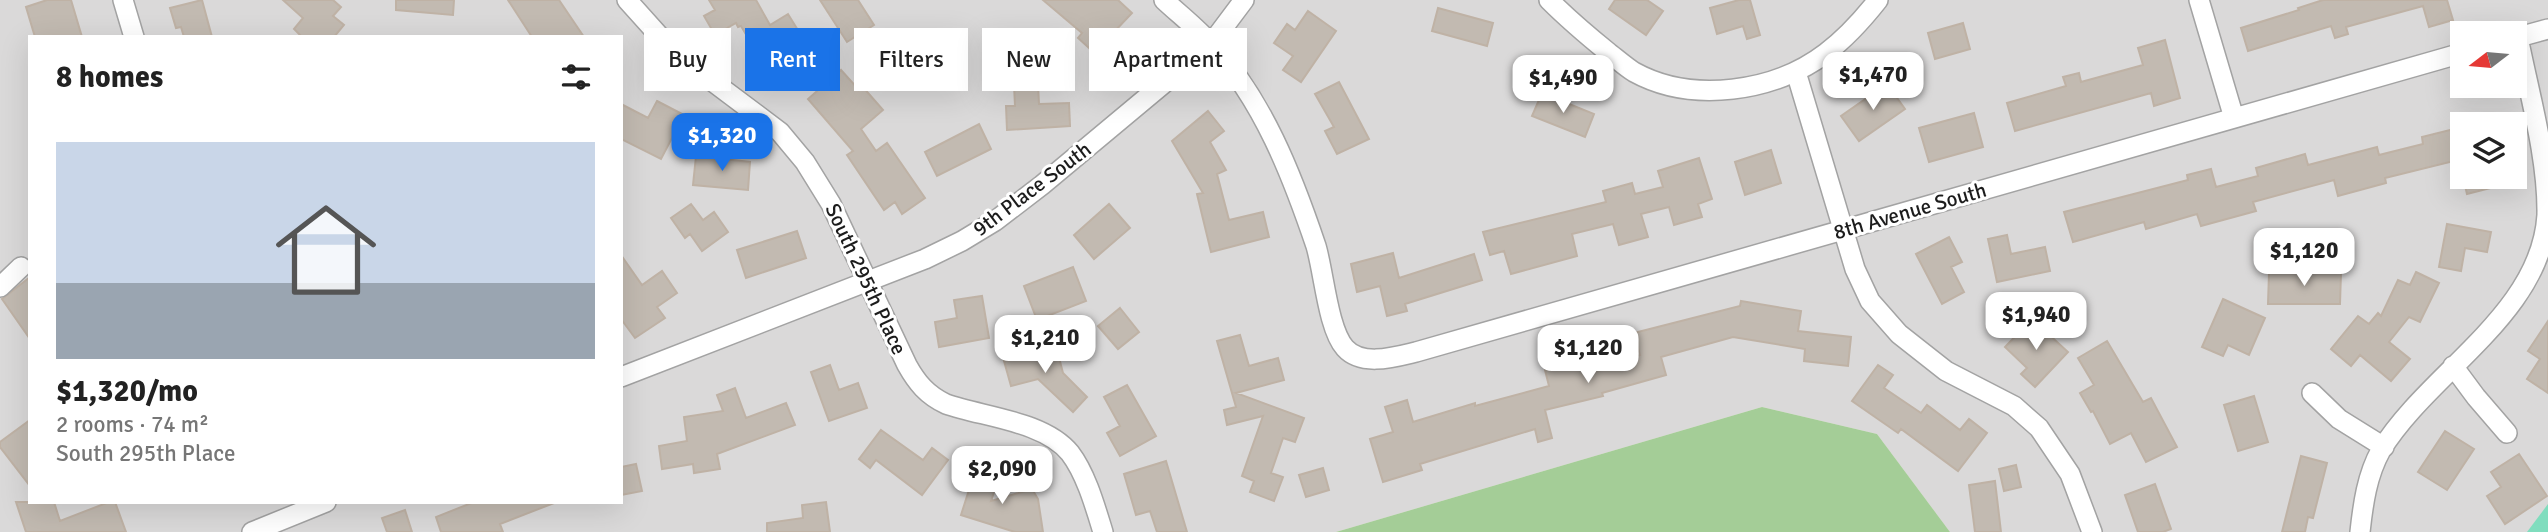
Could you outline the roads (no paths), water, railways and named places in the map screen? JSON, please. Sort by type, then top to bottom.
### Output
[{"type":"street","points":[[123,0],[133,35]]},
{"type":"street","name":"South 295th Place","points":[[627,0],[684,60],[780,132],[805,162],[831,204],[907,365],[925,392],[946,404],[1024,426],[1044,433],[1060,443],[1077,463],[1103,532]]},
{"type":"street","points":[[1164,0],[1194,28]]},
{"type":"street","name":"9th Place South","points":[[1223,28],[1244,0]]},
{"type":"street","points":[[1549,0],[1570,22],[1634,72],[1672,86],[1718,91],[1758,85],[1796,72],[1826,53],[1878,0]]},
{"type":"street","points":[[2199,0],[2234,118]]},
{"type":"street","points":[[2527,35],[2548,29]]},
{"type":"street","name":"8th Avenue South","points":[[1247,91],[1275,140],[1297,189],[1317,250],[1336,332],[1346,350],[1356,356],[1377,359],[1416,352],[2450,56]]},
{"type":"street","points":[[1796,72],[1855,269],[1870,301],[1899,334],[1946,371],[2014,406],[2039,428],[2070,474],[2092,532]]},
{"type":"street","points":[[2360,532],[2366,489],[2384,446],[2398,426],[2502,315],[2526,280],[2537,257],[2547,215],[2542,150],[2527,85]]},
{"type":"street","name":"9th Place South","points":[[623,376],[868,282],[962,241],[1042,185],[1155,91]]},
{"type":"street","points":[[0,287],[21,267]]},
{"type":"street","points":[[2453,366],[2507,433]]},
{"type":"street","points":[[2312,393],[2339,419],[2384,446]]},
{"type":"street","points":[[275,504],[281,527]]},
{"type":"street","points":[[252,532],[281,527],[322,504]]}]
